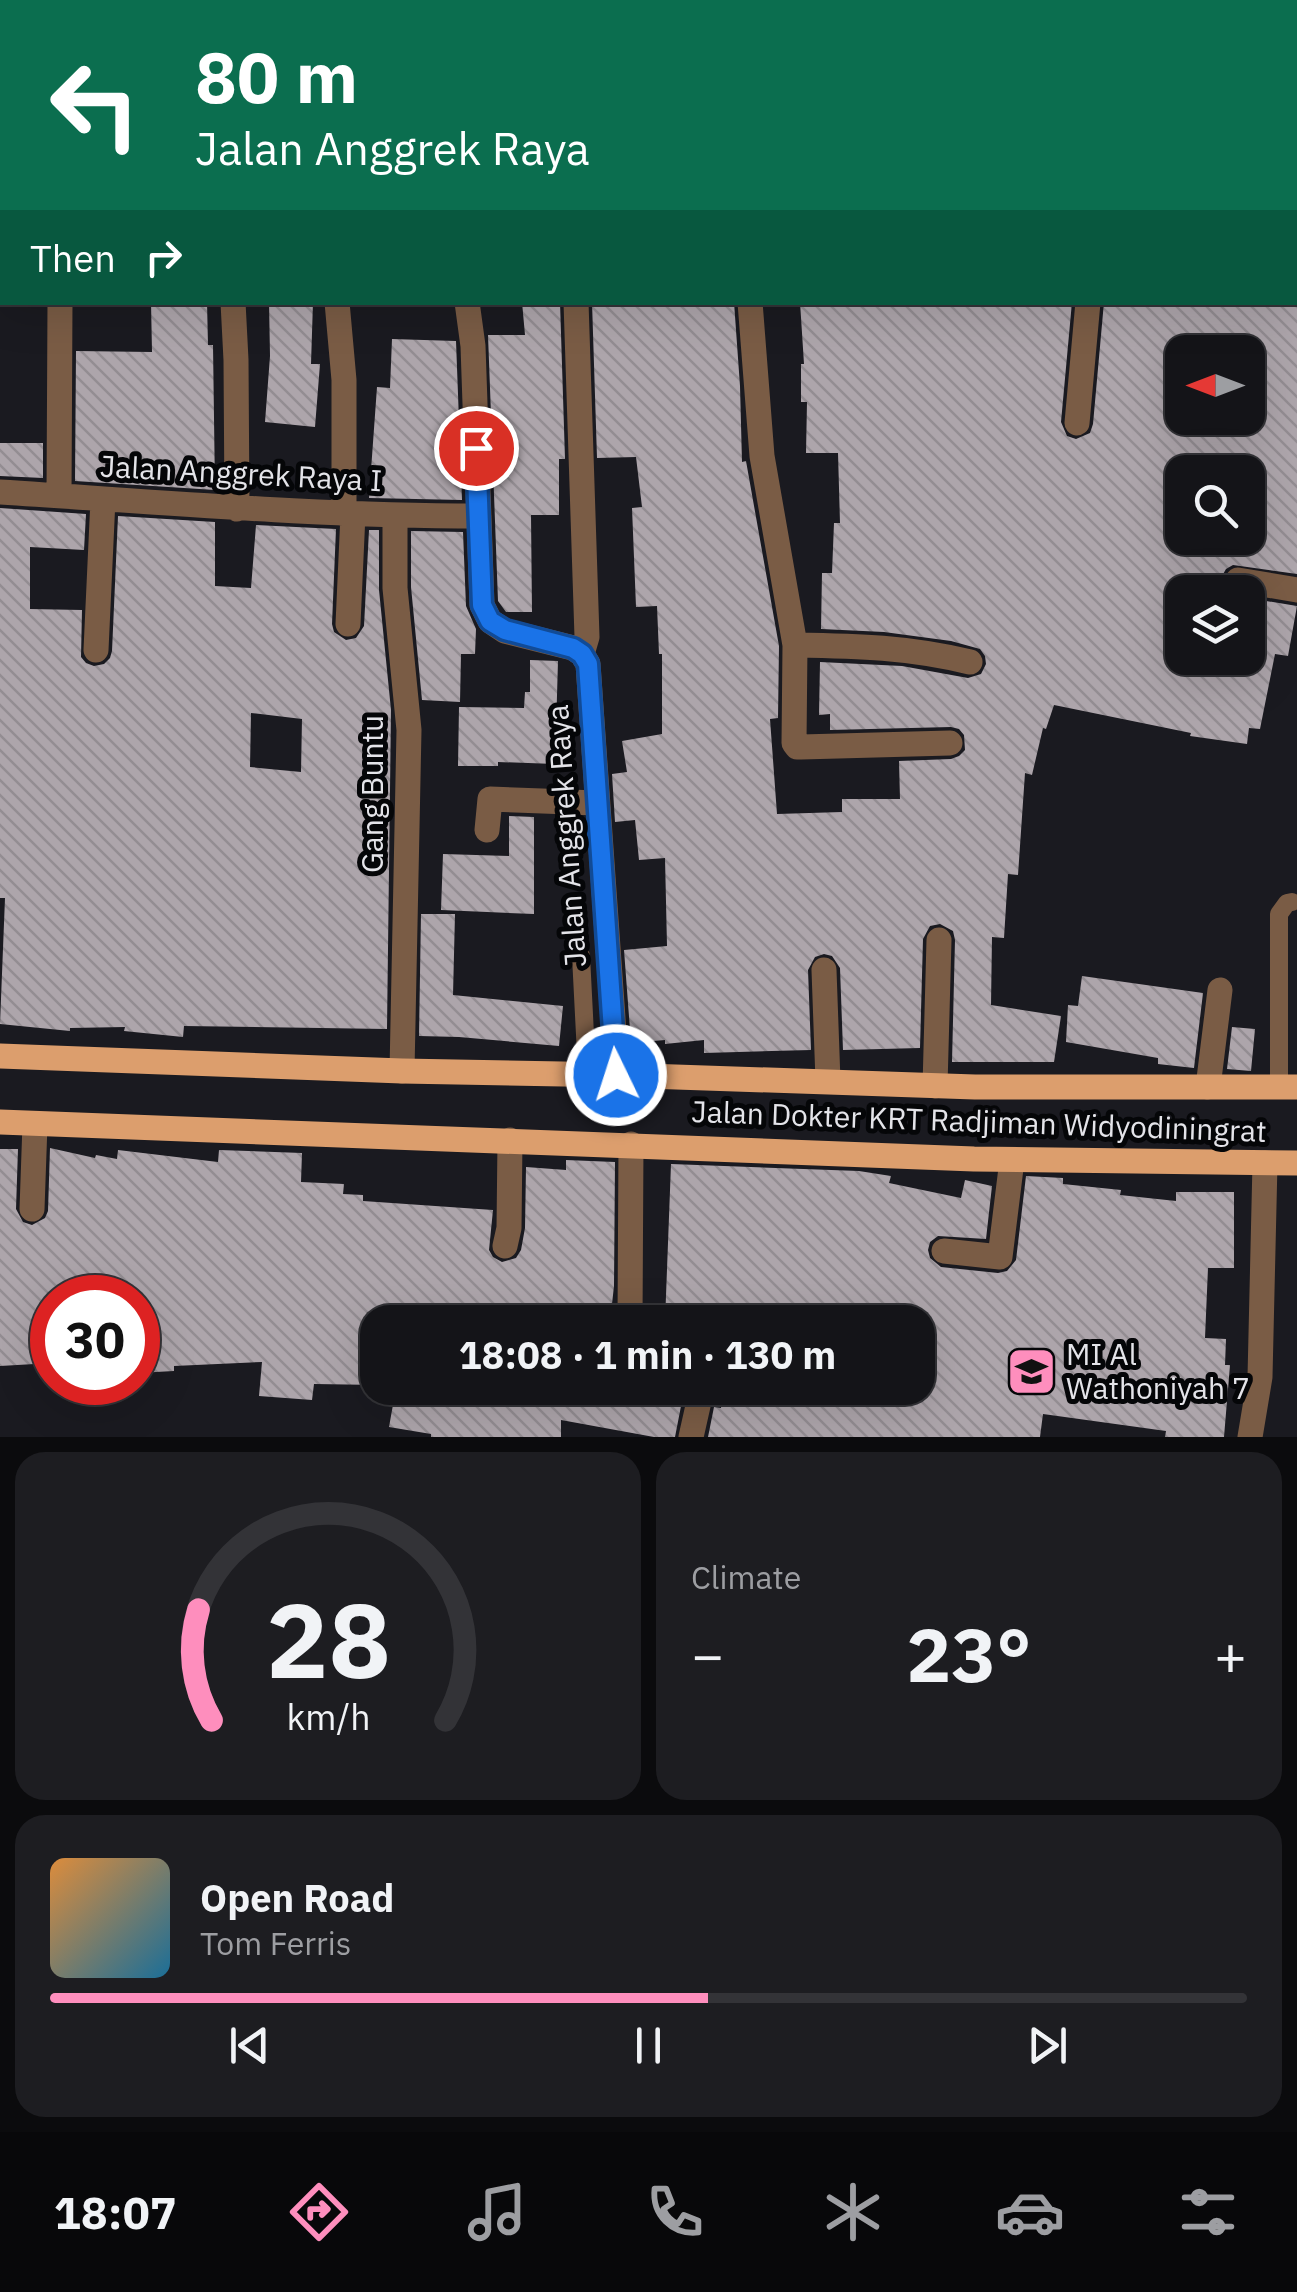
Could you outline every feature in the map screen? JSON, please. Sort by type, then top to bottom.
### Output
[{"type":"main road","name":"Jalan Dokter KRT Radjiman Widyodiningrat","points":[[0,1056],[402,1072],[935,1086],[1288,1087]]},
{"type":"main road","name":"Jalan Dokter KRT Radjiman Widyodiningrat","points":[[0,1122],[1012,1160],[1297,1163]]},
{"type":"street","points":[[59,496],[60,305]]},
{"type":"street","points":[[233,305],[237,509]]},
{"type":"street","points":[[337,305],[344,380],[348,624]]},
{"type":"street","points":[[467,305],[482,605],[490,621],[505,630],[573,648],[582,654]]},
{"type":"street","name":"Jalan Anggrek Raya","points":[[576,305],[587,637],[582,654],[588,664],[616,1075]]},
{"type":"street","points":[[750,305],[762,456],[795,645],[794,743],[950,743]]},
{"type":"street","points":[[1077,424],[1088,305]]},
{"type":"street","name":"Jalan Anggrek Raya I","points":[[0,492],[237,509],[479,516]]},
{"type":"street","points":[[96,650],[103,499]]},
{"type":"street","name":"Gang Buntu","points":[[395,516],[395,588],[409,730],[402,1072]]},
{"type":"street","points":[[1265,585],[1297,590]]},
{"type":"street","points":[[795,645],[918,650],[970,662]]},
{"type":"street","points":[[487,830],[490,800],[598,804]]},
{"type":"street","points":[[935,1086],[940,940]]},
{"type":"street","points":[[824,970],[828,1081]]},
{"type":"street","points":[[1208,1086],[1220,990]]},
{"type":"street","points":[[32,1209],[36,1124]]},
{"type":"street","points":[[505,1246],[509,1228],[510,1140]]},
{"type":"street","points":[[630,1305],[631,1144]]},
{"type":"street","points":[[944,1251],[1000,1256],[1012,1160]]},
{"type":"street","points":[[1250,1437],[1260,1376],[1265,1162]]},
{"type":"street","points":[[690,1437],[698,1405]]},
{"type":"lane","points":[[1288,1087],[1279,914],[1287,902],[1292,902]]},
{"type":"lane","points":[[580,956],[587,1074]]},
{"type":"building","points":[[151,305],[207,305],[208,345],[213,345],[215,490],[75,481],[76,351],[152,352]]},
{"type":"building","points":[[269,305],[313,305],[311,364],[320,364],[315,427],[265,422]]},
{"type":"building","points":[[522,305],[560,305],[565,459],[559,459],[559,515],[531,515],[532,612],[506,612],[498,601],[488,335],[525,335]]},
{"type":"building","points":[[592,305],[734,305],[742,462],[746,461],[779,646],[778,718],[770,719],[777,814],[842,812],[842,799],[900,799],[899,761],[959,756],[965,750],[964,735],[951,727],[830,730],[830,714],[819,715],[820,662],[902,666],[968,678],[981,674],[985,656],[980,649],[951,641],[821,629],[822,573],[832,573],[834,523],[840,523],[838,453],[806,453],[800,305],[1072,305],[1061,422],[1067,436],[1076,439],[1090,433],[1093,424],[1104,305],[1297,305],[1297,574],[1233,565],[1223,575],[1165,575],[1165,675],[1265,675],[1265,601],[1297,606],[1288,656],[1275,654],[1260,729],[1249,728],[1247,744],[1190,736],[1191,733],[1054,705],[1046,729],[1043,728],[1032,775],[1025,773],[1018,875],[1008,874],[1004,938],[992,937],[991,1005],[1061,1016],[1054,1062],[952,1062],[955,940],[953,931],[940,924],[930,926],[923,939],[920,1048],[843,1050],[840,968],[832,956],[824,954],[815,957],[808,970],[811,1050],[704,1053],[704,1040],[631,1043],[624,950],[667,946],[665,858],[639,860],[635,820],[615,822],[612,774],[627,772],[622,741],[662,734],[662,654],[657,606],[636,607],[632,508],[642,507],[636,457],[597,458]]},
{"type":"building","points":[[392,339],[456,341],[462,500],[369,498],[377,387],[390,388]]},
{"type":"building","points":[[0,443],[43,443],[43,478],[0,476]]},
{"type":"building","points":[[0,508],[86,514],[84,550],[30,547],[30,609],[82,610],[81,657],[94,666],[104,664],[112,651],[118,516],[215,522],[215,586],[251,588],[256,525],[336,529],[332,624],[334,632],[346,640],[356,638],[364,626],[369,530],[379,530],[379,590],[391,710],[387,1029],[184,1026],[183,1037],[124,1031],[125,1027],[70,1031],[0,1024],[5,898],[0,898]],"holes":[[[251,713],[302,719],[301,772],[250,767]]]},
{"type":"building","points":[[411,531],[463,532],[466,606],[476,629],[475,654],[461,654],[460,702],[422,700],[411,587]]},
{"type":"building","points":[[530,660],[558,661],[555,764],[498,762],[498,766],[458,766],[459,707],[524,708],[525,692],[530,692]]},
{"type":"building","points":[[509,816],[534,817],[534,914],[441,910],[443,854],[509,856]]},
{"type":"building","points":[[421,914],[455,914],[453,995],[563,1006],[559,1046],[419,1036]]},
{"type":"building","points":[[1082,976],[1203,993],[1194,1068],[1158,1064],[1158,1058],[1066,1042],[1068,1005],[1078,1006]]},
{"type":"building","points":[[1232,1027],[1255,1029],[1251,1071],[1227,1069]]},
{"type":"building","points":[[50,1148],[95,1158],[96,1155],[117,1159],[118,1150],[218,1162],[219,1150],[302,1153],[301,1182],[344,1184],[343,1194],[363,1195],[363,1201],[493,1210],[489,1250],[502,1262],[516,1258],[521,1250],[526,1167],[566,1170],[566,1160],[615,1162],[612,1305],[360,1305],[360,1385],[314,1384],[312,1400],[259,1396],[262,1362],[174,1366],[174,1371],[160,1372],[160,1275],[30,1275],[30,1364],[0,1366],[0,1149],[18,1149],[16,1209],[23,1222],[32,1225],[45,1218]]},
{"type":"building","points":[[671,1164],[859,1171],[891,1176],[889,1183],[961,1198],[965,1180],[992,1186],[986,1239],[938,1236],[930,1242],[928,1250],[930,1258],[941,1267],[998,1273],[1007,1271],[1016,1260],[1026,1176],[1063,1178],[1063,1184],[1176,1201],[1176,1192],[1234,1192],[1234,1268],[1208,1268],[1205,1338],[1226,1339],[1225,1365],[1230,1365],[1224,1437],[1165,1437],[1166,1431],[1043,1414],[1040,1437],[708,1437],[714,1407],[721,1405],[935,1405],[935,1305],[666,1305]]},
{"type":"building","points":[[393,1405],[681,1405],[675,1437],[654,1437],[561,1420],[561,1437],[431,1437],[389,1427]]},
{"type":"place","name":"MI Al Wathoniyah 7","points":[[1031,1372]]},
{"type":"route","points":[[476,448],[482,605],[490,621],[505,630],[573,648],[588,664],[616,1075]]}]
